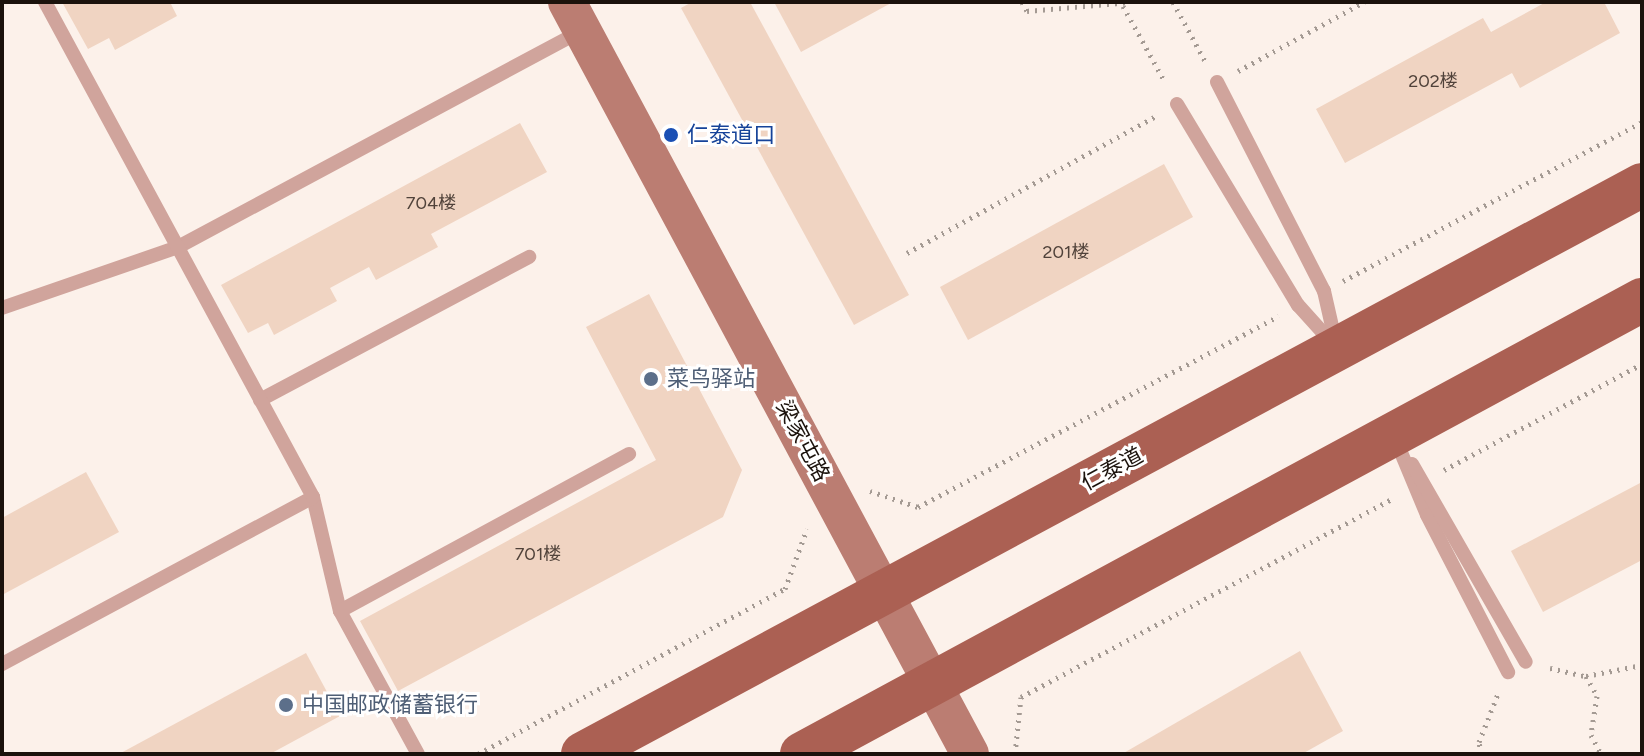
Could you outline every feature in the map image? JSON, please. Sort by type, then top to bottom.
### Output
[{"type":"main road","name":"仁泰道","points":[[583,754],[1642,185]]},
{"type":"main road","points":[[802,754],[1395,437],[1642,300]]},
{"type":"street","name":"梁家屯路","points":[[574,16],[970,754]]},
{"type":"lane","points":[[45,2],[313,497],[340,611],[418,754]]},
{"type":"lane","points":[[2,308],[178,247],[574,16]]},
{"type":"lane","points":[[1217,82],[1324,291],[1337,348]]},
{"type":"lane","points":[[1177,104],[1298,305],[1337,348]]},
{"type":"lane","points":[[260,400],[529,257]]},
{"type":"lane","points":[[1395,437],[1508,672]]},
{"type":"lane","points":[[340,611],[629,454]]},
{"type":"lane","points":[[1419,484],[1526,662]]},
{"type":"lane","points":[[2,664],[313,497]]},
{"type":"path","points":[[1022,2],[1027,11],[1123,6],[1131,2]]},
{"type":"path","points":[[1173,2],[1217,82],[1364,2]]},
{"type":"path","points":[[907,253],[1177,104],[1123,6]]},
{"type":"path","points":[[1324,291],[1642,122]]},
{"type":"path","points":[[869,490],[918,507],[1298,305]]},
{"type":"path","points":[[1015,754],[1021,697],[1642,364]]},
{"type":"path","points":[[478,754],[785,589],[809,522]]},
{"type":"path","points":[[1526,662],[1586,676],[1642,665]]},
{"type":"path","points":[[1481,754],[1487,715],[1508,672]]},
{"type":"path","points":[[1586,676],[1597,696],[1591,735],[1601,754]]},
{"type":"building","points":[[62,2],[170,2],[177,16],[115,50],[109,38],[88,49]]},
{"type":"building","points":[[692,2],[750,2],[909,295],[854,325],[681,8]]},
{"type":"building","points":[[774,2],[893,2],[801,52]]},
{"type":"building","points":[[1546,2],[1604,2],[1620,33],[1520,88],[1512,73],[1345,163],[1316,109],[1483,18],[1491,32]]},
{"type":"building","points":[[520,123],[547,172],[431,234],[438,247],[376,280],[369,267],[330,288],[337,301],[274,335],[268,323],[248,333],[221,285]]},
{"type":"building","points":[[1164,164],[1193,217],[968,340],[940,287]]},
{"type":"building","points":[[649,294],[742,470],[723,517],[398,691],[360,621],[656,460],[586,327]]},
{"type":"building","points":[[86,472],[119,532],[2,595],[2,518]]},
{"type":"building","points":[[1642,482],[1642,560],[1543,612],[1511,551]]},
{"type":"building","points":[[1300,651],[1343,731],[1302,754],[1122,754]]},
{"type":"building","points":[[306,653],[340,716],[270,754],[119,754]]},
{"type":"place","name":"仁泰道口","points":[[671,135]]},
{"type":"place","name":"菜鸟驿站","points":[[651,379]]},
{"type":"place","name":"中国邮政储蓄银行","points":[[286,705]]}]
